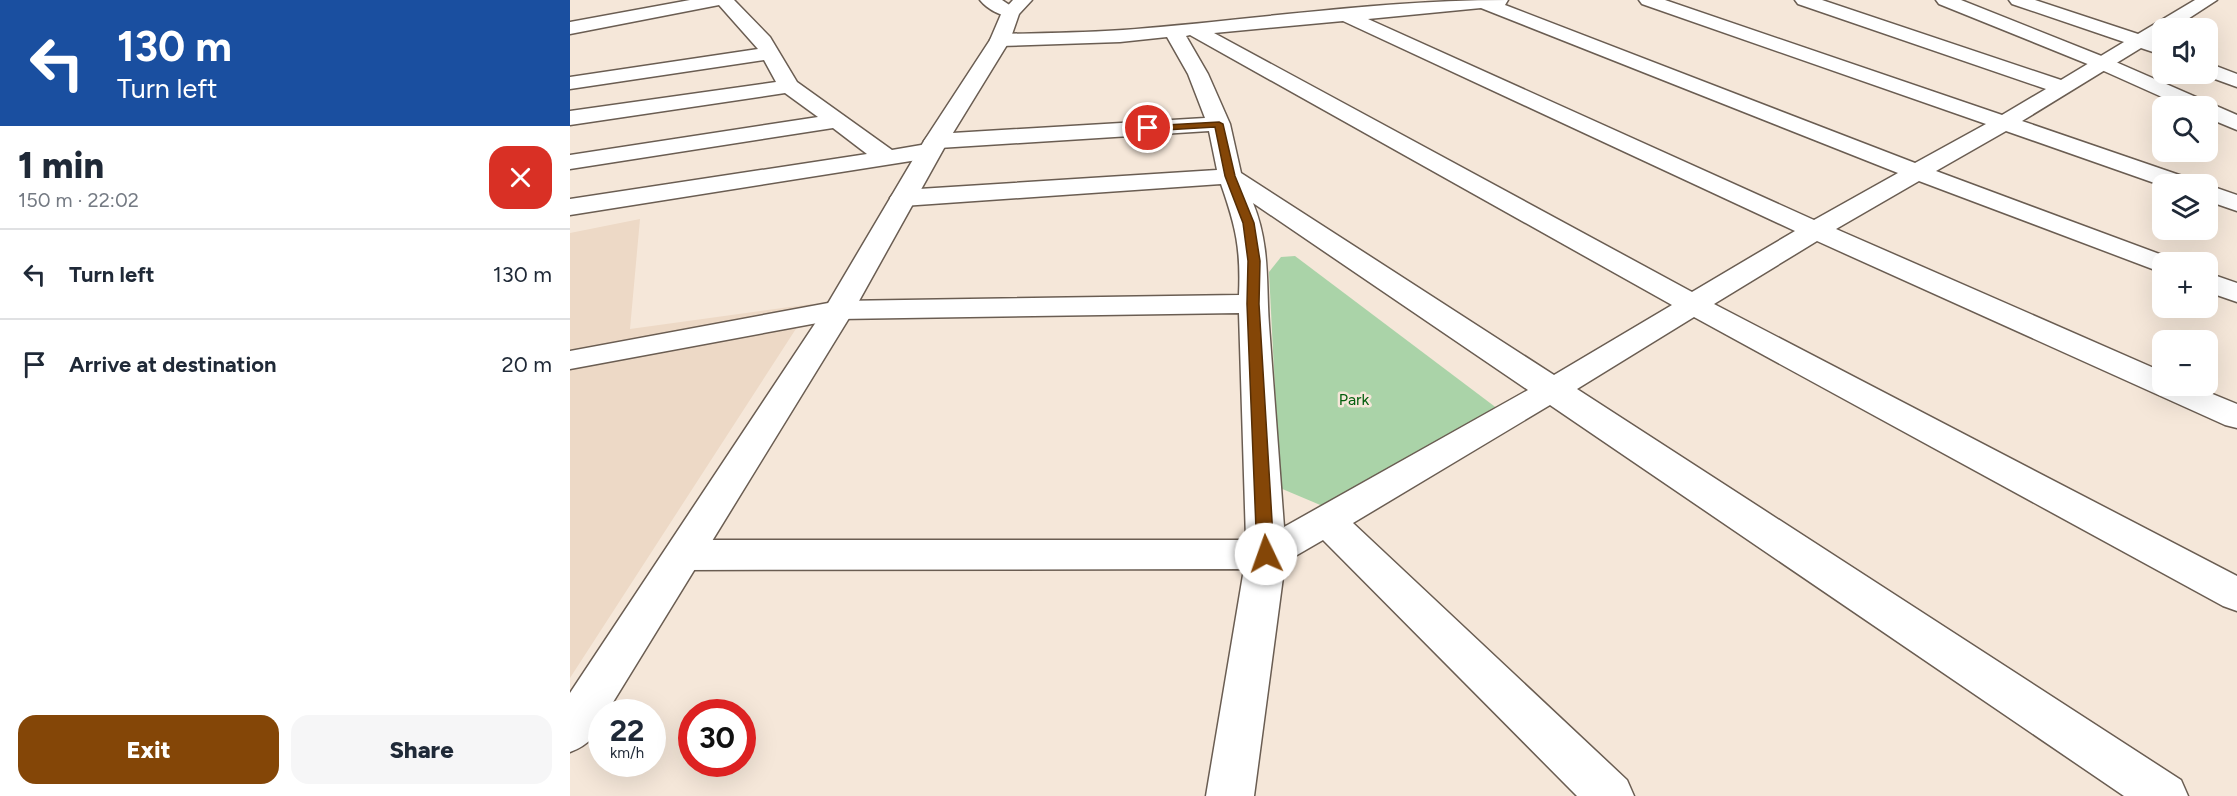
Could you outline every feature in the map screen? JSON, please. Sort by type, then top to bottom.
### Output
[{"type":"street","points":[[570,28],[718,0]]},
{"type":"street","points":[[724,0],[771,52],[789,86],[888,158]]},
{"type":"street","points":[[989,0],[1045,40],[1185,31],[1343,14],[1510,0]]},
{"type":"street","points":[[1648,0],[2153,174]]},
{"type":"street","points":[[1804,0],[2062,87]]},
{"type":"street","points":[[1945,0],[2102,63],[2176,96]]},
{"type":"street","points":[[1986,16],[2018,0],[2152,45]]},
{"type":"street","points":[[683,555],[1266,554],[1551,391],[1815,230],[1919,173],[2208,0]]},
{"type":"street","points":[[1480,1],[1919,173],[2152,261]]},
{"type":"street","points":[[1343,14],[1815,230],[2152,379]]},
{"type":"street","points":[[570,732],[839,310],[933,146],[1011,17]]},
{"type":"street","points":[[1185,31],[1198,74],[1219,124],[1230,176],[1248,223],[1254,261],[1253,304],[1266,554],[1230,796]]},
{"type":"street","points":[[1185,31],[2237,594]]},
{"type":"street","points":[[570,83],[771,52]]},
{"type":"street","points":[[2218,73],[2237,81]]},
{"type":"street","points":[[570,118],[789,86]]},
{"type":"street","points":[[570,162],[836,121]]},
{"type":"street","points":[[570,207],[888,158],[933,146],[1219,124]]},
{"type":"street","points":[[903,198],[1230,176],[2164,796]]},
{"type":"street","points":[[2218,196],[2237,203]]},
{"type":"street","points":[[1248,223],[1317,234]]},
{"type":"street","points":[[2218,285],[2237,292]]},
{"type":"street","points":[[570,360],[839,310],[1253,304]]},
{"type":"street","points":[[2190,396],[2237,417]]},
{"type":"street","points":[[1327,521],[1610,796]]},
{"type":"shaded area","points":[[640,219],[630,329],[812,304],[570,678],[570,233]]},
{"type":"green space","name":"Park","points":[[1295,256],[1498,409],[1325,507],[1280,488],[1269,272],[1281,257]]},
{"type":"route","points":[[1148,128],[1219,124],[1230,176],[1248,223],[1254,261],[1253,304],[1266,554]]}]
